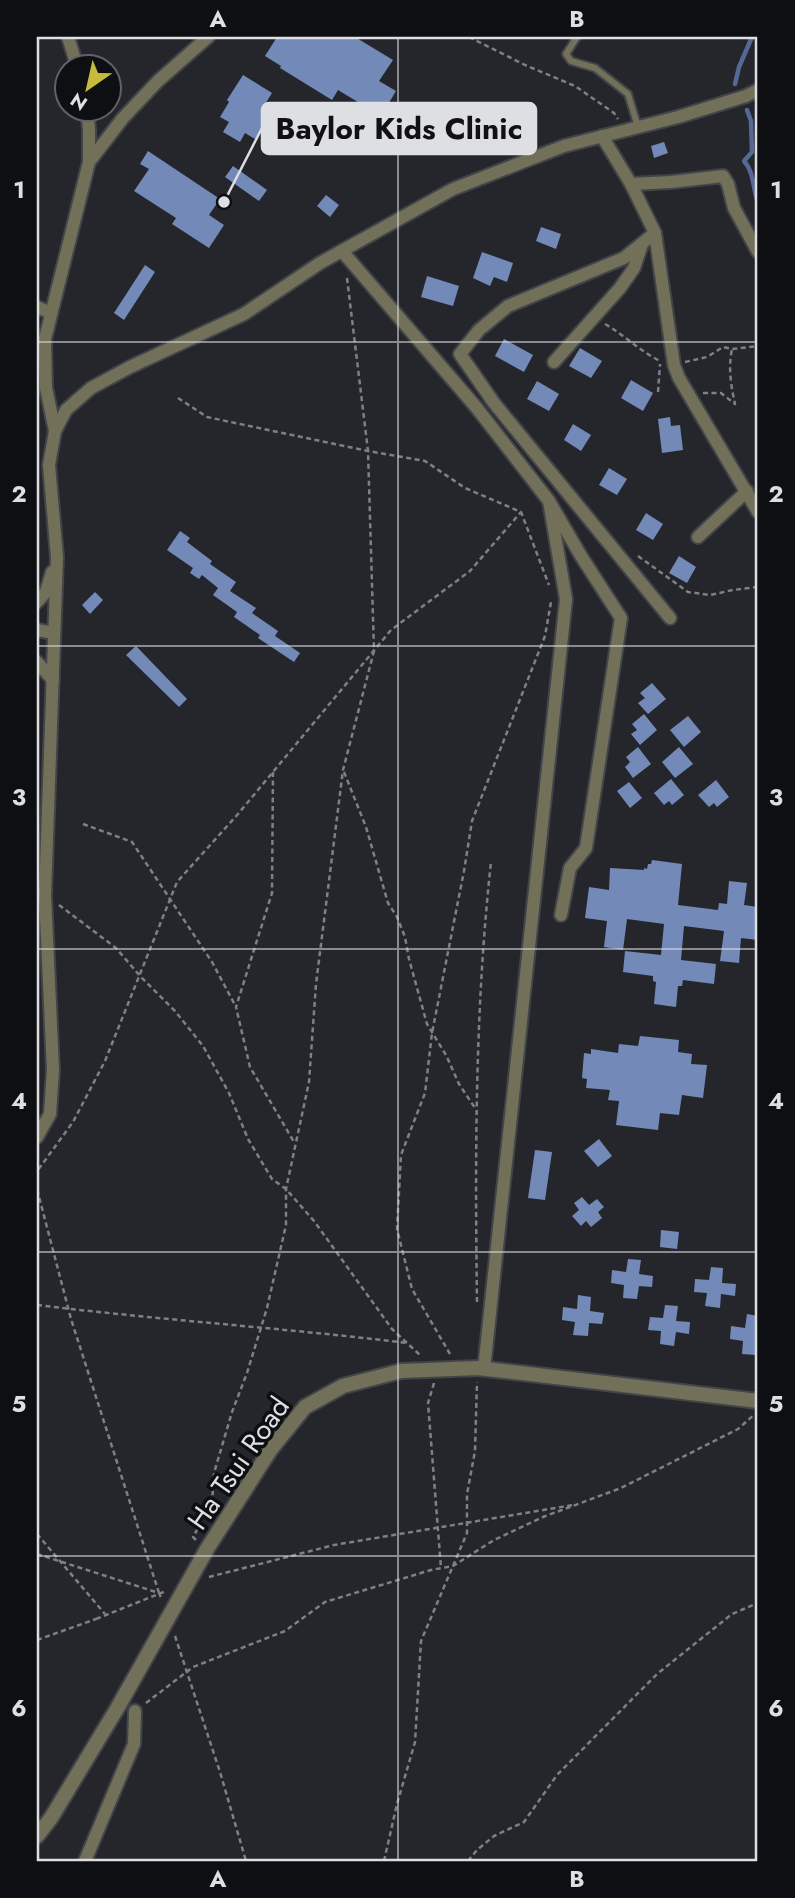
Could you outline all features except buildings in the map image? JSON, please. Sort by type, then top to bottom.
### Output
[{"type":"street","points":[[89,162],[123,118],[158,81],[208,37]]},
{"type":"street","points":[[37,1136],[50,1114],[53,1070],[46,895],[57,557],[49,466],[55,431],[66,410],[91,388],[244,314],[320,263],[453,189],[564,146],[678,117],[758,90]]},
{"type":"street","points":[[55,431],[46,388],[45,339],[89,162],[88,122]]},
{"type":"street","points":[[602,136],[631,184],[655,233],[674,365],[758,512]]},
{"type":"street","points":[[631,184],[723,176],[728,184],[734,208],[758,251]]},
{"type":"street","points":[[655,233],[624,258],[508,306],[479,330],[460,354],[494,403],[670,618]]},
{"type":"street","points":[[554,362],[620,288],[634,268],[642,244]]},
{"type":"street","points":[[342,251],[476,407],[549,501],[621,618],[586,848],[570,868],[561,915]]},
{"type":"street","points":[[37,307],[51,313]]},
{"type":"street","points":[[698,537],[747,491]]},
{"type":"street","points":[[484,1369],[566,599],[549,501]]},
{"type":"street","points":[[37,602],[46,592],[57,557]]},
{"type":"street","points":[[37,630],[54,633]]},
{"type":"street","points":[[37,662],[53,680]]},
{"type":"street","name":"Ha Tsui Road","points":[[37,1836],[51,1818],[118,1707],[206,1549],[271,1450],[305,1407],[343,1386],[401,1371],[458,1369],[484,1369],[758,1401]]},
{"type":"street","points":[[85,1861],[134,1744],[135,1712]]},
{"type":"lane","points":[[577,37],[566,54],[571,61],[595,68],[628,94],[632,129]]},
{"type":"path","points":[[469,37],[575,86],[632,129]]},
{"type":"path","points":[[206,1549],[193,1537],[212,1503],[214,1473],[261,1328],[286,1225],[286,1189],[309,1082],[316,984],[343,770],[374,651],[368,451],[351,297],[346,274]]},
{"type":"path","points":[[594,318],[660,361]]},
{"type":"path","points":[[674,365],[708,357],[723,347],[732,349],[758,346]]},
{"type":"path","points":[[689,394],[721,393],[735,404],[731,386],[732,349]]},
{"type":"path","points":[[178,398],[207,417],[425,461],[465,488],[521,512],[553,594],[545,636],[472,821],[432,1033],[425,1093],[401,1154],[397,1229],[412,1289],[458,1369]]},
{"type":"path","points":[[246,1861],[220,1772],[159,1593],[68,1309],[37,1189],[38,1170],[73,1122],[105,1061],[177,882],[391,630],[470,571],[521,512]]},
{"type":"path","points":[[617,553],[635,554],[688,593],[710,595],[758,587]]},
{"type":"path","points":[[343,770],[366,827],[388,903],[405,937],[427,1024],[446,1055],[459,1084],[477,1111]]},
{"type":"path","points":[[236,1007],[272,892],[273,772]]},
{"type":"path","points":[[83,824],[132,842],[212,962],[236,1007],[250,1067],[295,1144]]},
{"type":"path","points":[[46,895],[116,948],[175,1011],[203,1046],[229,1093],[247,1139],[272,1179],[286,1189],[314,1221],[392,1329],[437,1370],[428,1404],[442,1568]]},
{"type":"path","points":[[37,1305],[311,1331],[407,1343]]},
{"type":"path","points":[[135,1712],[193,1667],[285,1631],[325,1602],[431,1570],[453,1566],[494,1540],[543,1517],[621,1488],[738,1429],[758,1411]]},
{"type":"path","points":[[37,1640],[225,1571],[334,1545],[580,1504]]},
{"type":"path","points":[[37,1534],[105,1614],[96,1619]]},
{"type":"path","points":[[37,1554],[159,1593]]},
{"type":"path","points":[[468,1861],[494,1836],[524,1822],[557,1775],[657,1674],[732,1614],[758,1603]]},
{"type":"waterway","points":[[735,84],[752,37]]},
{"type":"waterway","points":[[747,110],[751,121],[752,152],[744,161],[752,175],[758,203]]},
{"type":"place","name":"Baylor Kids Clinic","points":[[224,202]]}]
